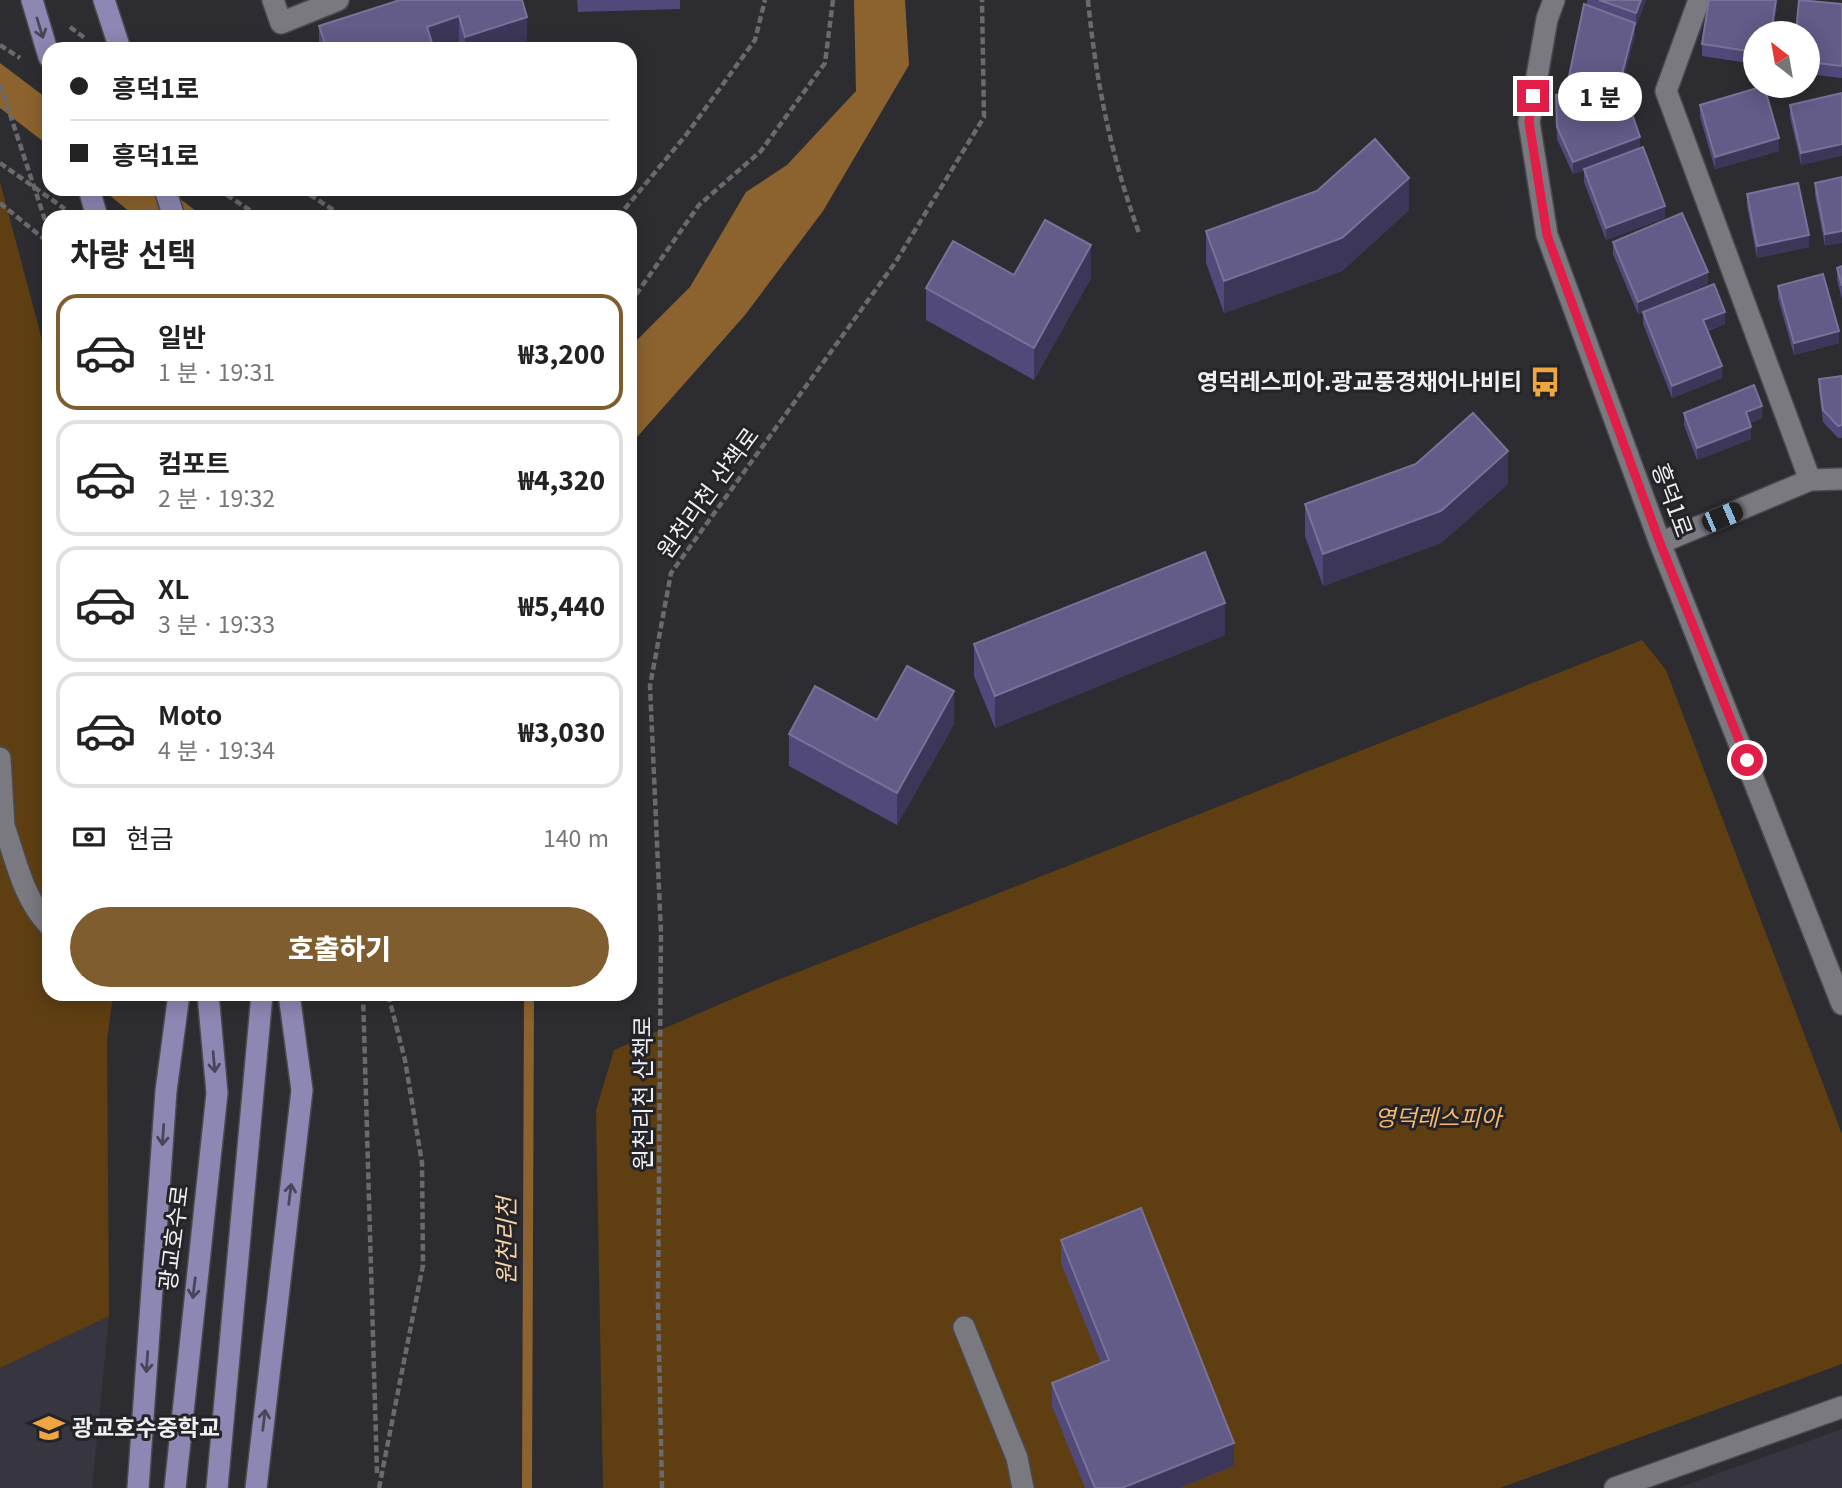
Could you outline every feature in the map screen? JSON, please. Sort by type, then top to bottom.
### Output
[{"type":"main road","points":[[32,0],[45,42]]},
{"type":"main road","points":[[104,0],[118,42]]},
{"type":"main road","points":[[138,1488],[166,1091],[178,1001]]},
{"type":"main road","name":"광교호수로","points":[[175,1488],[217,1093],[209,1001]]},
{"type":"main road","points":[[216,1488],[261,1001]]},
{"type":"main road","points":[[256,1488],[302,1090],[290,1001]]},
{"type":"street","points":[[273,0],[281,23],[338,0]]},
{"type":"street","name":"흥덕1로","points":[[1554,0],[1547,19],[1529,122],[1547,235],[1660,543],[1842,1004]]},
{"type":"street","points":[[1699,0],[1665,91],[1810,480]]},
{"type":"street","points":[[1660,543],[1810,480],[1842,478]]},
{"type":"street","points":[[0,758],[2,825],[23,884],[42,918]]},
{"type":"street","points":[[964,1327],[1017,1458],[1023,1488]]},
{"type":"street","points":[[1615,1488],[1842,1407]]},
{"type":"path","points":[[637,194],[686,135],[755,40],[765,0]]},
{"type":"path","points":[[637,293],[699,205],[761,151],[825,62],[833,0]]},
{"type":"path","name":"원천리천 산책로","points":[[662,1488],[659,1304],[661,933],[650,686],[671,573],[895,263],[984,117],[982,0]]},
{"type":"path","points":[[1088,0],[1105,119],[1116,171],[1139,233]]},
{"type":"path","points":[[0,84],[42,211]]},
{"type":"path","points":[[0,163],[42,193]]},
{"type":"path","points":[[46,196],[65,210]]},
{"type":"path","points":[[228,196],[250,210]]},
{"type":"path","points":[[311,196],[333,210]]},
{"type":"path","points":[[624,210],[635,196]]},
{"type":"path","points":[[0,203],[42,237]]},
{"type":"path","points":[[363,1001],[378,1487]]},
{"type":"path","points":[[378,1487],[423,1265],[422,1163],[405,1060],[390,1001]]},
{"type":"shaded area","points":[[854,0],[905,0],[909,65],[823,211],[745,315],[637,437],[637,340],[690,287],[746,192],[787,165],[856,91]]},
{"type":"shaded area","points":[[0,63],[42,95],[42,141],[0,108]]},
{"type":"shaded area","points":[[110,196],[176,196],[195,210],[128,210]]},
{"type":"shaded area","name":"광교호수중학교","points":[[109,1316],[92,1488],[0,1488],[0,1368]]},
{"type":"shaded area","points":[[1842,1429],[1842,1488],[1678,1488]]},
{"type":"green space","points":[[0,182],[42,340],[42,1001],[112,1001],[107,1041],[109,1316],[0,1368]]},
{"type":"green space","name":"영덕레스피아","points":[[1642,640],[1666,670],[1842,1134],[1842,1364],[1500,1488],[603,1488],[596,1110],[614,1050],[760,987]]},
{"type":"building","points":[[400,0],[522,0],[527,17],[465,37],[459,16],[427,27],[432,42],[325,42],[319,26]]},
{"type":"building","points":[[1599,0],[1641,0],[1636,13]]},
{"type":"building","points":[[1709,0],[1776,0],[1773,21],[1743,21],[1743,50],[1702,44]]},
{"type":"building","points":[[1799,0],[1842,4],[1842,66],[1820,63],[1820,21],[1797,21]]},
{"type":"building","points":[[1584,4],[1635,23],[1620,82],[1567,86]]},
{"type":"building","points":[[1623,88],[1640,137],[1573,162],[1557,127],[1556,95]]},
{"type":"building","points":[[1743,92],[1743,98],[1767,98],[1779,138],[1715,157],[1700,105]]},
{"type":"building","points":[[1842,93],[1842,144],[1801,153],[1790,105]]},
{"type":"building","points":[[1375,139],[1409,178],[1342,238],[1224,281],[1206,231],[1317,191]]},
{"type":"building","points":[[1643,147],[1665,206],[1606,228],[1584,169]]},
{"type":"building","points":[[1842,177],[1842,231],[1825,234],[1815,183]]},
{"type":"building","points":[[1798,183],[1809,235],[1757,246],[1747,194]]},
{"type":"building","points":[[1682,213],[1708,272],[1638,302],[1613,242]]},
{"type":"building","points":[[1045,220],[1091,245],[1034,348],[926,288],[953,241],[1014,275]]},
{"type":"building","points":[[1842,266],[1842,286],[1837,268]]},
{"type":"building","points":[[1823,274],[1839,331],[1794,343],[1778,286]]},
{"type":"building","points":[[1714,284],[1725,312],[1703,320],[1722,366],[1672,386],[1643,312]]},
{"type":"building","points":[[1842,376],[1842,425],[1838,426],[1823,410],[1819,379]]},
{"type":"building","points":[[1754,385],[1762,406],[1746,412],[1751,427],[1697,448],[1684,413]]},
{"type":"building","points":[[1473,413],[1508,451],[1441,511],[1323,554],[1305,504],[1416,464]]},
{"type":"building","points":[[1205,552],[1225,603],[995,696],[974,644]]},
{"type":"building","points":[[907,666],[954,691],[897,793],[789,734],[815,686],[877,720]]},
{"type":"building","points":[[1141,1208],[1234,1443],[1122,1488],[1095,1488],[1052,1383],[1109,1360],[1061,1240]]},
{"type":"waterway","name":"원천리천","points":[[527,1488],[529,1001]]},
{"type":"place","name":"영덕레스피아.광교풍경채어나비티","points":[[1545,382]]},
{"type":"place","name":"광교호수중학교","points":[[49,1428]]},
{"type":"route","points":[[1533,96],[1529,122],[1547,235],[1660,543],[1747,760]]}]
